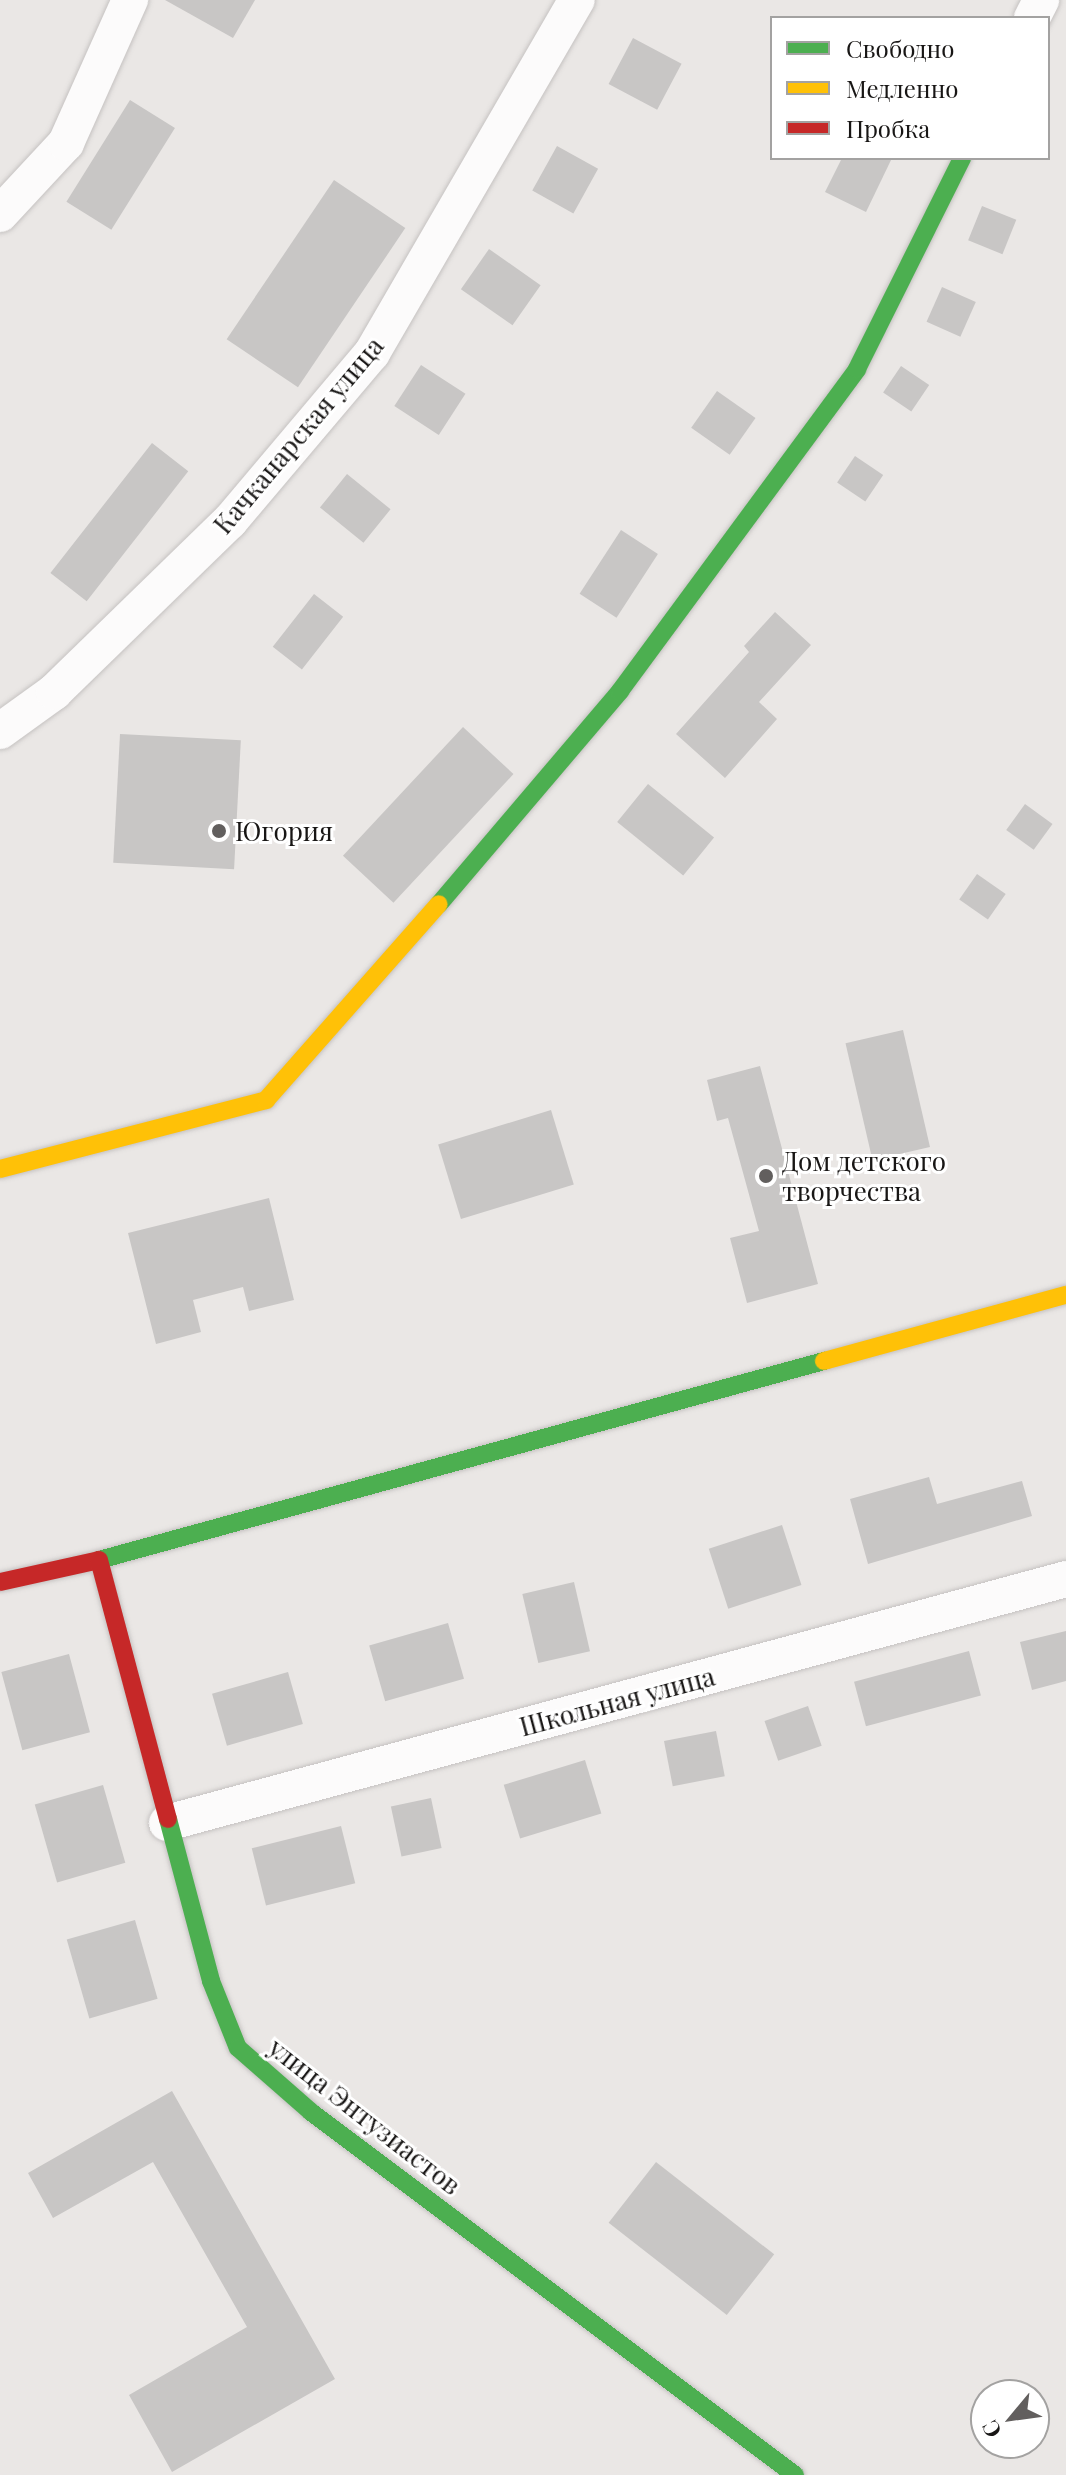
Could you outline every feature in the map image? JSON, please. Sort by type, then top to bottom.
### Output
[{"type":"street","points":[[0,214],[66,143],[130,0]]},
{"type":"street","name":"Качканарская улица","points":[[0,731],[54,692],[230,521],[372,353],[577,0]]},
{"type":"street","points":[[0,1169],[266,1100],[333,1029],[620,691],[857,369],[961,160]]},
{"type":"street","points":[[0,1582],[99,1560],[1066,1295]]},
{"type":"street","name":"улица Энтузиастов","points":[[99,1560],[211,1981],[238,2048],[311,2112],[795,2475]]},
{"type":"street","name":"Школьная улица","points":[[167,1823],[1066,1579]]},
{"type":"building","points":[[165,0],[255,0],[233,38]]},
{"type":"building","points":[[633,38],[682,64],[657,110],[609,84]]},
{"type":"building","points":[[130,100],[175,128],[111,230],[66,202]]},
{"type":"building","points":[[557,146],[598,169],[573,213],[532,191]]},
{"type":"building","points":[[841,160],[891,160],[866,212],[825,192]]},
{"type":"building","points":[[334,180],[405,228],[298,387],[227,339]]},
{"type":"building","points":[[982,206],[1016,220],[1002,254],[968,240]]},
{"type":"building","points":[[489,249],[541,285],[513,325],[461,289]]},
{"type":"building","points":[[942,287],[976,302],[960,337],[927,322]]},
{"type":"building","points":[[421,365],[465,394],[439,435],[394,406]]},
{"type":"building","points":[[901,366],[929,385],[911,412],[883,393]]},
{"type":"building","points":[[717,391],[756,418],[730,455],[691,428]]},
{"type":"building","points":[[152,443],[188,471],[87,601],[50,573]]},
{"type":"building","points":[[855,456],[883,475],[865,502],[837,483]]},
{"type":"building","points":[[347,474],[391,509],[363,543],[320,507]]},
{"type":"building","points":[[621,530],[658,554],[617,618],[580,594]]},
{"type":"building","points":[[314,594],[343,617],[302,670],[273,647]]},
{"type":"building","points":[[775,612],[811,645],[759,702],[777,719],[725,778],[676,734],[749,652],[744,646]]},
{"type":"building","points":[[463,727],[513,774],[393,903],[343,856]]},
{"type":"building","points":[[120,734],[241,740],[234,869],[113,863]]},
{"type":"building","points":[[648,784],[714,837],[683,876],[617,822]]},
{"type":"building","points":[[1025,804],[1053,824],[1034,850],[1006,830]]},
{"type":"building","points":[[977,874],[1006,894],[988,919],[959,899]]},
{"type":"building","points":[[903,1030],[930,1147],[873,1160],[846,1043]]},
{"type":"building","name":"Дом детского творчества","points":[[760,1066],[818,1284],[747,1303],[730,1238],[759,1231],[728,1118],[717,1121],[707,1080]]},
{"type":"building","points":[[551,1110],[574,1185],[461,1219],[438,1144]]},
{"type":"building","points":[[269,1198],[294,1300],[249,1311],[243,1287],[193,1300],[201,1332],[156,1344],[128,1233]]},
{"type":"building","points":[[929,1477],[937,1504],[1022,1481],[1032,1516],[868,1564],[850,1499]]},
{"type":"building","points":[[782,1525],[801,1585],[728,1609],[709,1549]]},
{"type":"building","points":[[574,1582],[590,1651],[538,1663],[522,1594]]},
{"type":"building","points":[[448,1623],[464,1679],[385,1701],[369,1646]]},
{"type":"building","points":[[1066,1631],[1066,1681],[1032,1690],[1020,1642]]},
{"type":"building","points":[[969,1651],[981,1695],[866,1726],[854,1682]]},
{"type":"building","points":[[69,1654],[90,1732],[22,1750],[1,1672]]},
{"type":"building","points":[[288,1672],[303,1724],[227,1746],[212,1694]]},
{"type":"building","points":[[808,1706],[822,1746],[778,1761],[765,1721]]},
{"type":"building","points":[[716,1731],[725,1776],[673,1786],[664,1741]]},
{"type":"building","points":[[585,1760],[601,1814],[520,1838],[504,1785]]},
{"type":"building","points":[[103,1785],[125,1863],[57,1882],[35,1805]]},
{"type":"building","points":[[431,1798],[442,1848],[401,1856],[391,1807]]},
{"type":"building","points":[[341,1826],[355,1883],[266,1906],[252,1848]]},
{"type":"building","points":[[135,1920],[158,1999],[89,2018],[67,1940]]},
{"type":"building","points":[[172,2091],[335,2379],[172,2472],[129,2395],[247,2327],[153,2162],[53,2218],[28,2173]]},
{"type":"building","points":[[656,2162],[774,2254],[727,2315],[609,2223]]},
{"type":"traffic: fast","points":[[439,904],[620,691],[857,369],[961,160]]},
{"type":"traffic: fast","points":[[99,1560],[824,1361]]},
{"type":"traffic: fast","points":[[168,1819],[211,1981],[238,2048],[311,2112],[795,2475]]},
{"type":"traffic: slow","points":[[0,1169],[266,1100],[439,904]]},
{"type":"traffic: slow","points":[[824,1361],[1066,1295]]},
{"type":"traffic: jam","points":[[0,1582],[99,1560],[168,1819]]},
{"type":"place","name":"Югория","points":[[219,831]]},
{"type":"place","name":"Дом детского творчества","points":[[766,1176]]}]
